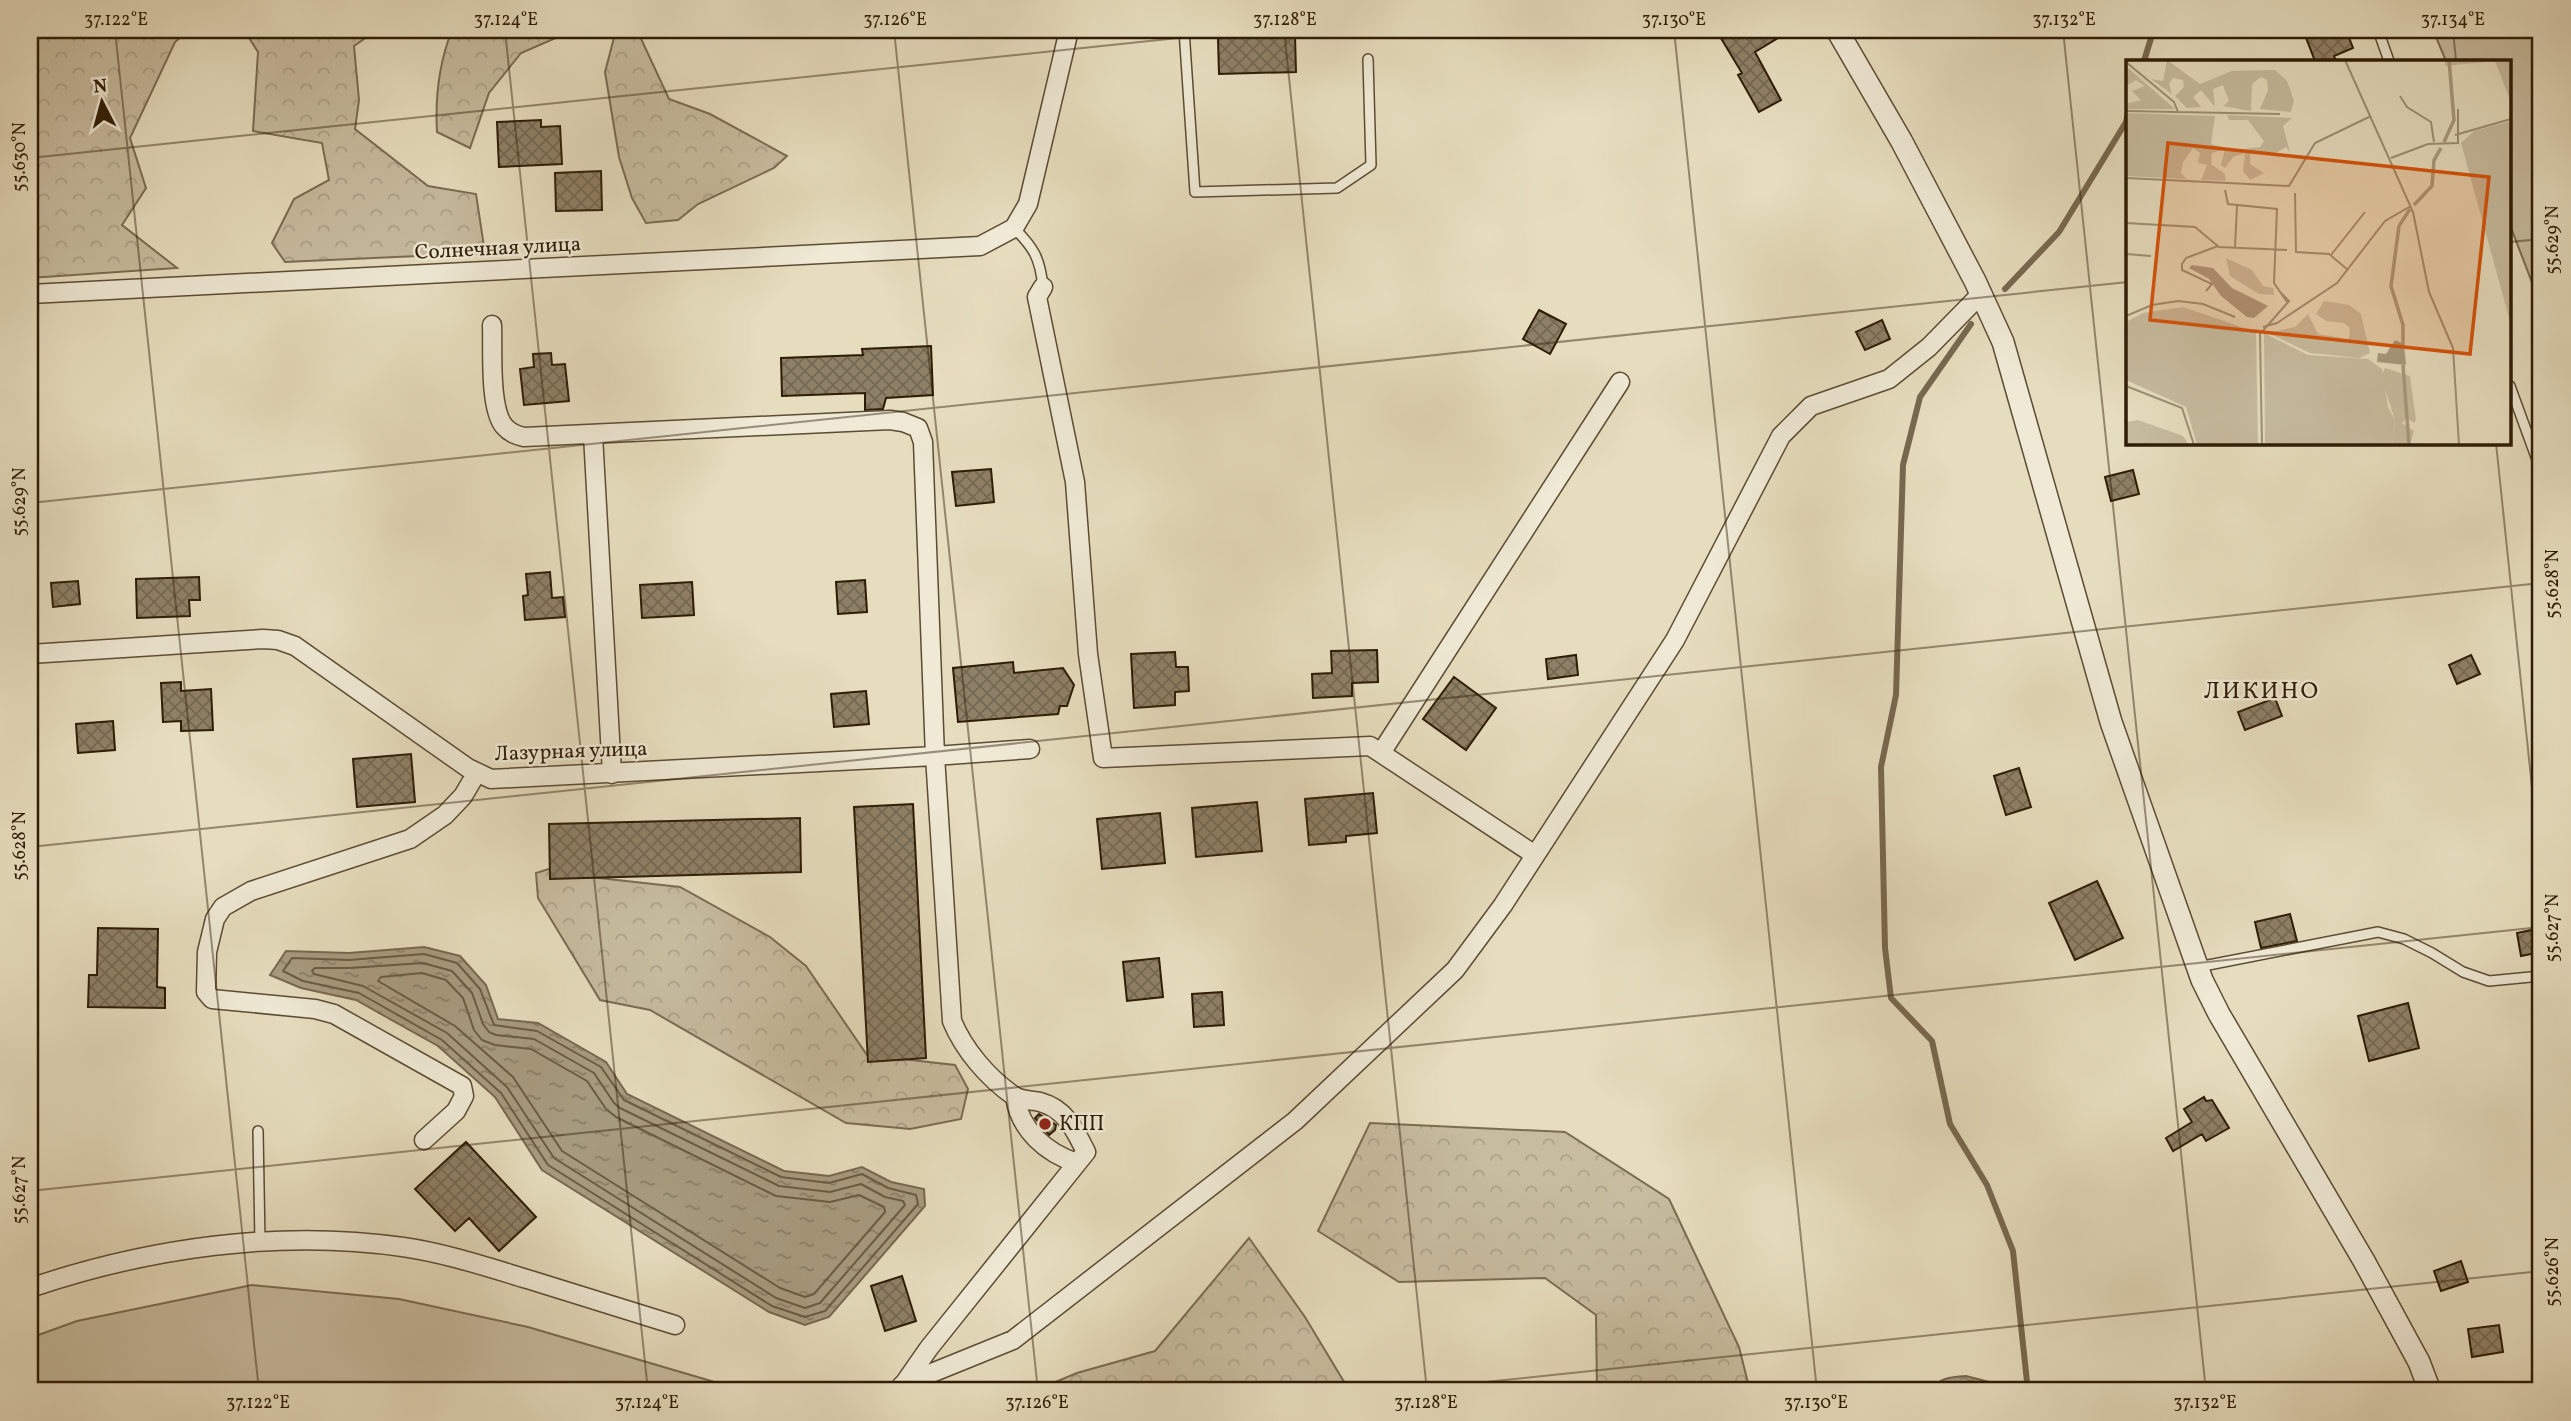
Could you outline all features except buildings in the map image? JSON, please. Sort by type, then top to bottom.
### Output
[{"type":"street","points":[[1014,228],[1028,204],[1069,30]]},
{"type":"street","points":[[1837,30],[1902,142],[2003,342],[2111,722],[2197,967],[2219,1014],[2364,1261],[2419,1362],[2430,1391]]},
{"type":"street","name":"Солнечная улица","points":[[30,293],[969,248],[990,242],[1014,228]]},
{"type":"street","points":[[1043,287],[1037,297],[1075,482],[1088,654],[1103,758],[1370,746],[1535,855]]},
{"type":"street","points":[[900,1388],[1013,1340],[1296,1121],[1455,970],[1535,855],[1675,640],[1781,436],[1811,406],[1889,379],[1929,347],[1981,294]]},
{"type":"street","points":[[492,325],[496,402],[503,425],[512,434],[524,437],[890,420],[918,428],[923,442],[935,757],[951,1021],[973,1059],[1015,1097],[1047,1104],[1067,1116],[1081,1158]]},
{"type":"street","points":[[1381,753],[1620,382]]},
{"type":"street","points":[[593,435],[612,774]]},
{"type":"street","name":"Лазурная улица","points":[[30,654],[278,640],[295,646],[476,774],[491,779],[935,757],[1030,749]]},
{"type":"street","points":[[424,1140],[456,1111],[464,1096],[461,1086],[334,1014],[315,1009],[212,999],[206,992],[206,952],[215,919],[223,907],[251,891],[410,839],[445,815],[463,796],[476,774]]},
{"type":"street","points":[[1015,1097],[1021,1118],[1038,1141],[1054,1153],[1081,1158]]},
{"type":"street","points":[[900,1388],[1081,1158]]},
{"type":"street","points":[[30,1288],[162,1253],[260,1242],[309,1241],[405,1247],[481,1265],[675,1325]]},
{"type":"lane","points":[[1184,30],[1195,192],[1336,188],[1371,165],[1368,59]]},
{"type":"lane","points":[[2378,30],[2389,60]]},
{"type":"lane","points":[[1014,228],[1031,246],[1041,267],[1043,287]]},
{"type":"lane","points":[[2512,391],[2540,468]]},
{"type":"lane","points":[[2197,967],[2378,932],[2404,939],[2463,972],[2489,981],[2541,976]]},
{"type":"lane","points":[[258,1131],[260,1242]]},
{"type":"green space","points":[[30,30],[189,30],[175,42],[130,138],[146,188],[122,225],[177,268],[30,278]]},
{"type":"green space","points":[[244,30],[377,30],[354,46],[359,100],[355,129],[428,186],[476,194],[485,253],[285,262],[272,243],[294,199],[329,180],[322,143],[253,131],[258,52]]},
{"type":"green space","points":[[452,30],[574,30],[521,53],[489,93],[470,148],[437,132],[439,80]]},
{"type":"green space","points":[[616,30],[637,30],[669,99],[710,114],[787,156],[774,168],[698,204],[678,220],[646,223],[632,198],[619,157],[605,72]]},
{"type":"green space","points":[[2433,30],[2541,30],[2541,306],[2512,230],[2512,60],[2446,60]]},
{"type":"green space","points":[[552,868],[563,874],[680,887],[770,937],[806,966],[867,1055],[955,1065],[968,1089],[961,1119],[910,1129],[846,1123],[650,1010],[600,1000],[538,898],[536,873]]},
{"type":"green space","points":[[1370,1123],[1565,1132],[1669,1199],[1739,1347],[1750,1391],[1597,1391],[1596,1315],[1545,1278],[1399,1282],[1318,1231]]},
{"type":"green space","points":[[1249,1238],[1305,1317],[1349,1390],[1357,1391],[1034,1391],[1077,1373],[1155,1351]]},
{"type":"green space","points":[[252,1285],[399,1299],[528,1327],[745,1391],[30,1391],[30,1338],[77,1321]]},
{"type":"water","points":[[424,947],[460,956],[486,985],[498,1019],[538,1023],[606,1062],[627,1094],[784,1171],[829,1176],[862,1167],[891,1182],[924,1189],[925,1206],[829,1317],[805,1325],[769,1312],[542,1170],[495,1097],[438,1046],[356,1000],[301,988],[270,975],[286,951],[349,953]]},
{"type":"water","points":[[1966,1376],[2024,1391],[1930,1391],[1941,1381]]},
{"type":"waterway","points":[[2144,60],[2151,30]]},
{"type":"waterway","points":[[2005,289],[2059,232],[2126,122]]},
{"type":"waterway","points":[[1971,324],[1920,397],[1903,465],[1896,695],[1881,767],[1885,948],[1891,998],[1932,1041],[1950,1124],[1987,1185],[2013,1251],[2028,1391]]},
{"type":"place","name":"КПП","points":[[1045,1124]]},
{"type":"district","name":"ЛИКИНО","points":[[2262,692]]}]
